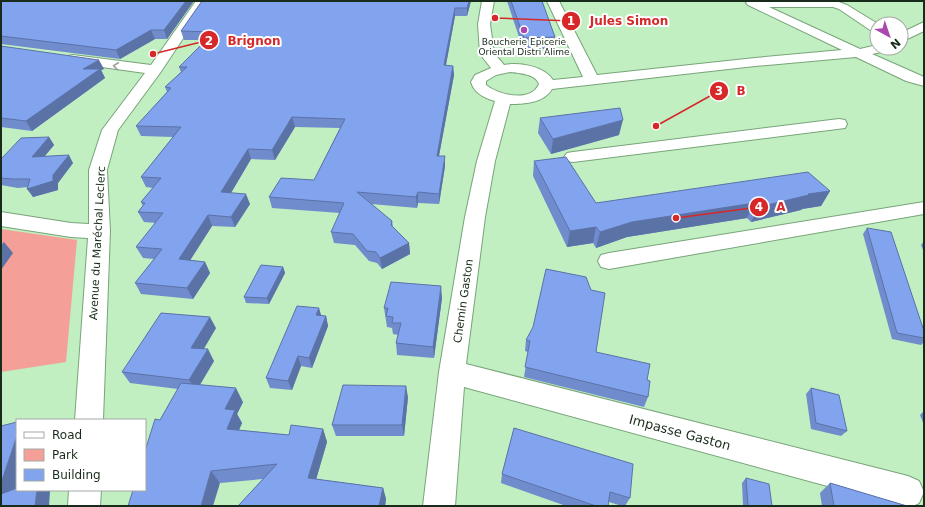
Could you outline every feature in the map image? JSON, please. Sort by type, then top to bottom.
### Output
[{"type":"street","name":"Avenue du Maréchal Leclerc","points":[[88,419],[99,231],[98,170],[110,130],[155,70],[202,1]]},
{"type":"street","points":[[488,1],[484,24],[487,54],[500,68]]},
{"type":"street","points":[[553,1],[592,80]]},
{"type":"street","points":[[869,24],[843,7],[834,4],[752,3],[911,78],[924,82]]},
{"type":"street","points":[[909,34],[924,26]]},
{"type":"street","points":[[547,85],[542,76],[529,70],[510,68],[500,68],[484,74],[480,78],[479,83],[481,88],[486,92],[503,99],[518,99],[533,97],[540,94],[547,85],[869,51]]},
{"type":"street","points":[[61,58],[155,70]]},
{"type":"street","name":"Chemin Gaston","points":[[439,506],[452,372],[475,217],[486,161],[503,99]]},
{"type":"street","points":[[573,157],[839,124]]},
{"type":"street","points":[[609,261],[924,208]]},
{"type":"street","points":[[1,219],[72,230],[99,231]]},
{"type":"street","name":"Impasse Gaston","points":[[452,372],[908,492]]},
{"type":"street","points":[[84,506],[85,491]]},
{"type":"green space","points":[[1,229],[77,240],[66,362],[1,372]]},
{"type":"building","points":[[1,1],[186,1],[164,30],[151,30],[116,50],[1,36]]},
{"type":"building","points":[[202,1],[469,1],[467,8],[455,8],[444,65],[453,66],[437,156],[445,156],[439,194],[418,192],[416,197],[357,192],[392,221],[391,225],[409,243],[380,258],[376,252],[367,251],[353,234],[331,232],[344,203],[269,197],[281,178],[314,180],[345,119],[292,117],[272,150],[248,149],[221,192],[246,194],[231,217],[208,215],[179,259],[205,262],[187,288],[135,283],[162,249],[136,247],[163,213],[138,212],[145,203],[141,202],[161,178],[141,177],[181,127],[136,126],[171,88],[165,87],[187,67],[179,67],[214,32],[181,31]]},
{"type":"building","points":[[511,1],[542,1],[555,37],[524,38]]},
{"type":"building","points":[[1,46],[99,60],[83,69],[100,69],[26,121],[1,118]]},
{"type":"building","points":[[620,108],[623,120],[553,139],[540,118]]},
{"type":"building","points":[[49,137],[32,157],[69,155],[53,175],[53,181],[27,189],[30,179],[1,178],[1,159],[21,138]]},
{"type":"building","points":[[566,157],[596,203],[808,172],[830,191],[808,194],[809,195],[759,207],[754,203],[632,222],[600,232],[596,227],[570,231],[534,161]]},
{"type":"building","points":[[867,228],[891,232],[924,331],[924,338],[897,333]]},
{"type":"building","points":[[261,265],[283,267],[267,298],[244,297]]},
{"type":"building","points":[[546,269],[586,277],[591,290],[605,293],[596,352],[650,364],[647,380],[650,381],[648,397],[525,367],[530,341],[526,340],[533,327]]},
{"type":"building","points":[[391,282],[441,286],[433,347],[396,343],[401,323],[392,323],[393,317],[386,316],[388,308],[384,308]]},
{"type":"building","points":[[297,306],[319,308],[316,315],[326,316],[309,358],[298,356],[288,381],[266,378]]},
{"type":"building","points":[[161,313],[210,317],[191,348],[208,349],[189,380],[122,372]]},
{"type":"building","points":[[181,383],[236,388],[225,409],[235,410],[227,429],[289,435],[291,425],[323,429],[308,478],[383,488],[379,506],[238,506],[277,464],[211,471],[201,506],[128,506],[133,491],[146,491],[146,448],[155,419],[160,420]]},
{"type":"building","points":[[343,385],[406,386],[402,425],[332,425]]},
{"type":"building","points":[[811,388],[839,395],[847,431],[816,423]]},
{"type":"building","points":[[16,422],[16,439],[1,483],[1,426]]},
{"type":"building","points":[[514,428],[633,464],[630,498],[610,492],[608,506],[596,506],[502,474]]},
{"type":"building","points":[[746,478],[769,484],[772,506],[748,505]]},
{"type":"building","points":[[830,483],[907,506],[834,506]]},
{"type":"building","points":[[16,488],[16,491],[37,491],[35,506],[1,506],[1,494]]},
{"type":"place","name":"Jules Simon","points":[[495,18]]},
{"type":"place","name":"Boucherie Epicerie Oriental Distri Alime","points":[[524,30]]},
{"type":"place","name":"Brignon","points":[[153,54]]},
{"type":"place","name":"B","points":[[656,126]]},
{"type":"place","name":"A","points":[[676,218]]}]
